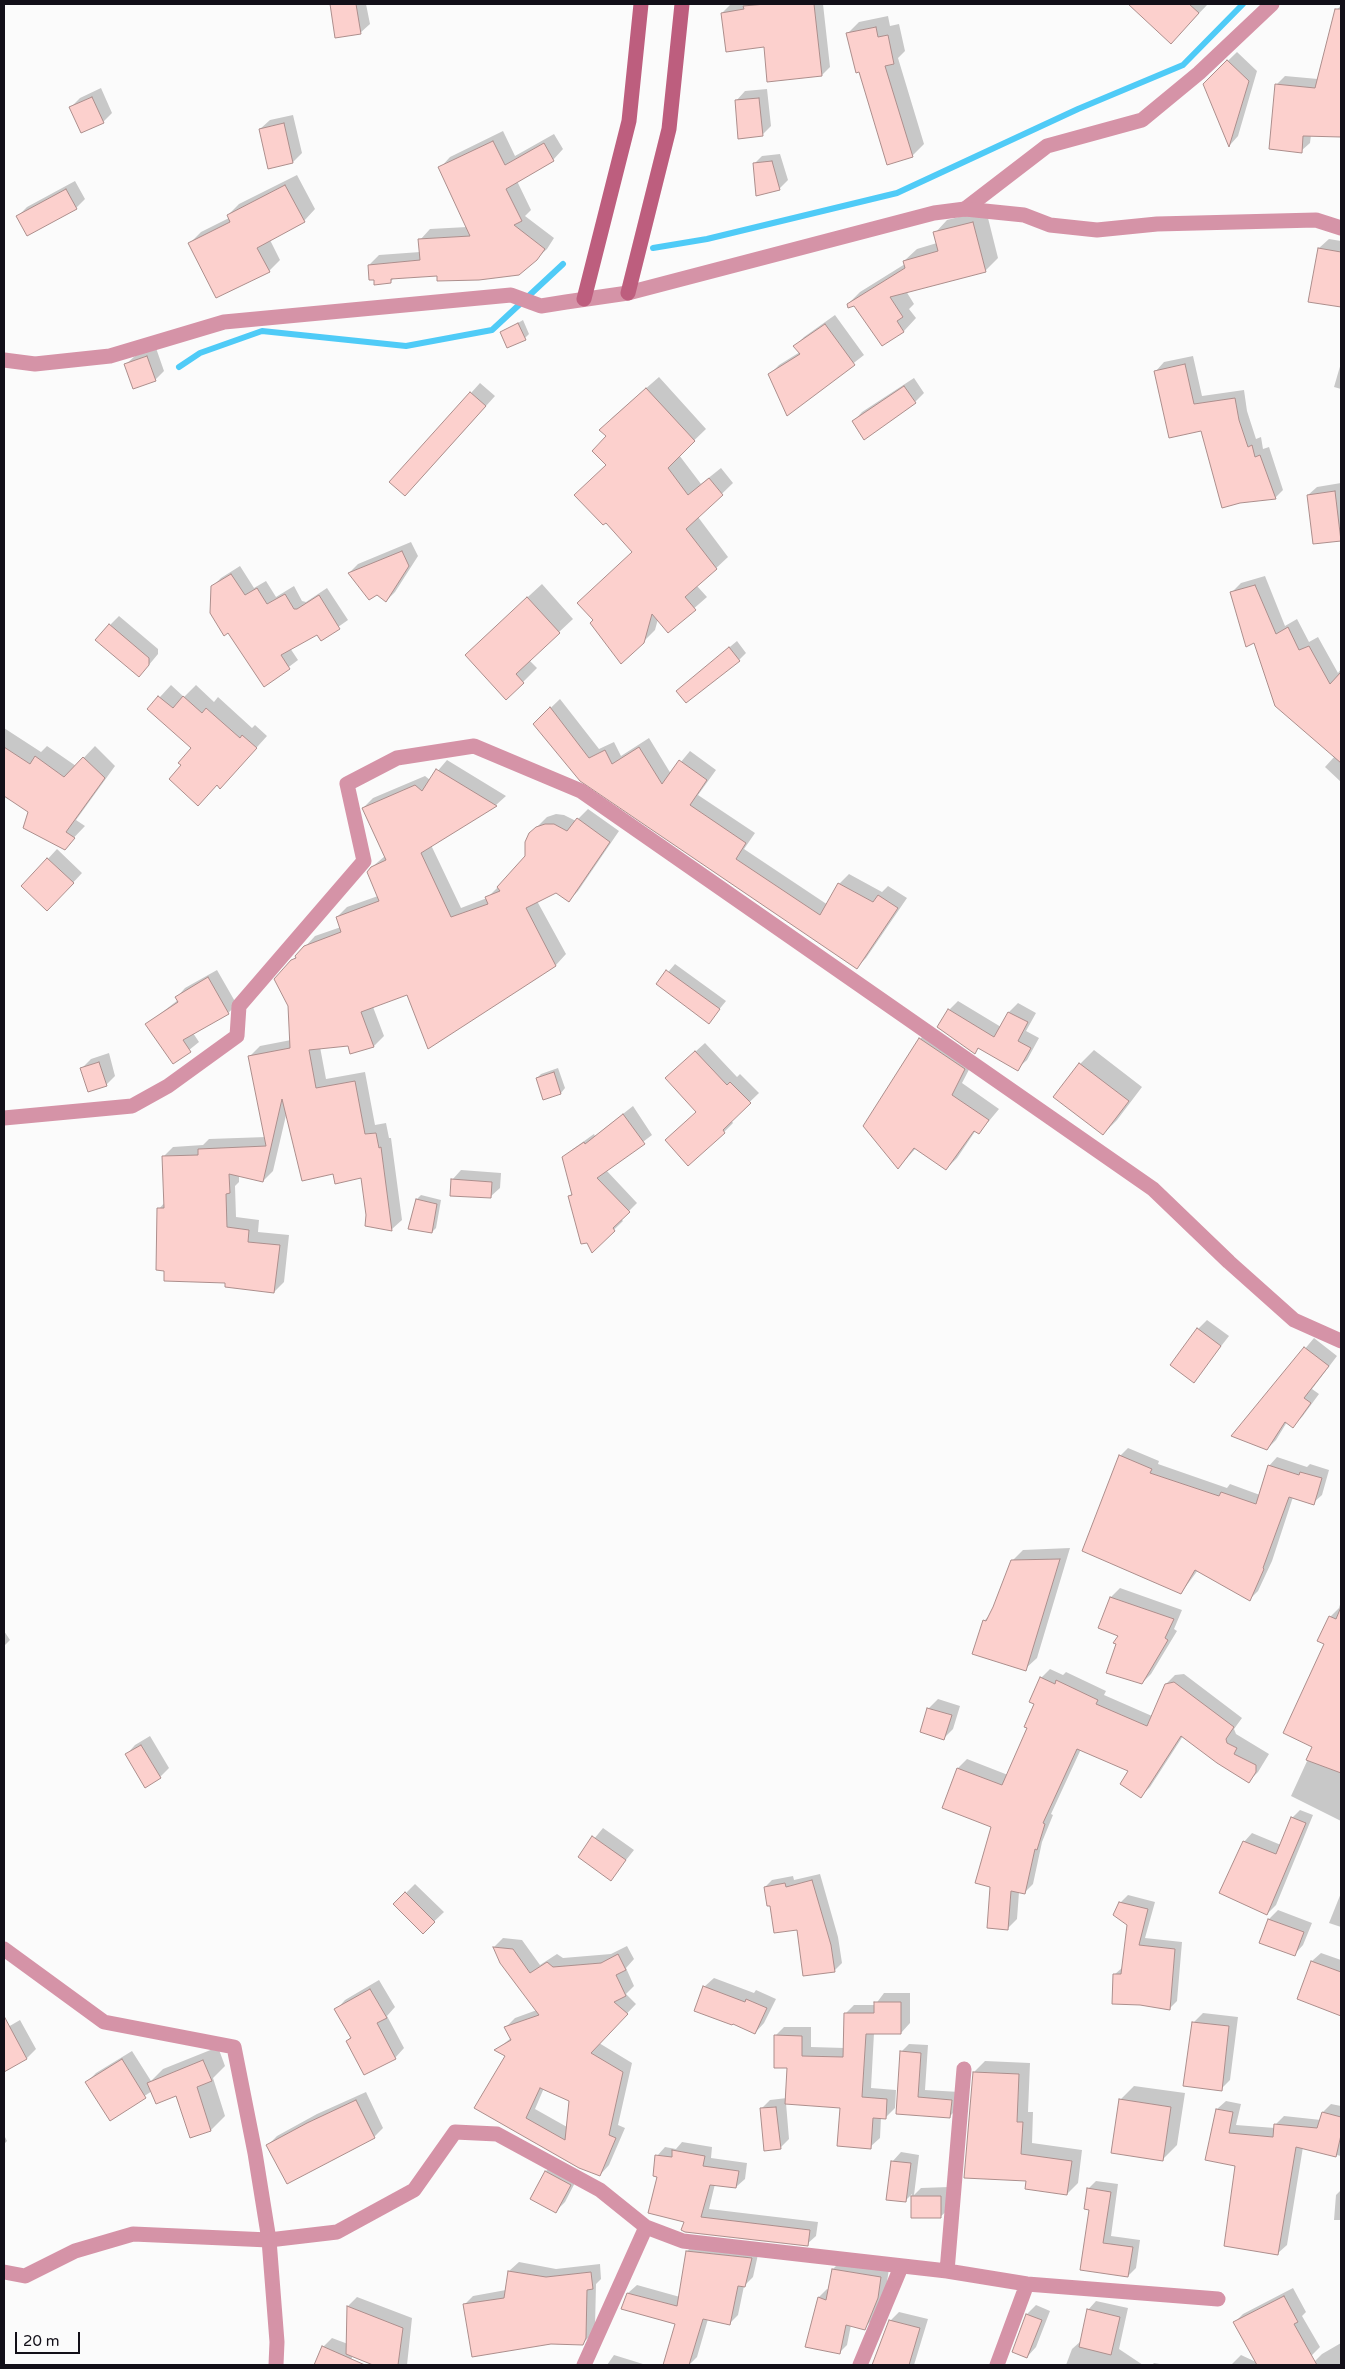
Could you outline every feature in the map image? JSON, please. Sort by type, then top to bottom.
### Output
[{"type":"main road","points":[[584,299],[630,121],[641,4]]},
{"type":"main road","points":[[628,293],[669,129],[682,4]]},
{"type":"street","points":[[965,209],[1047,146],[1142,120],[1199,73],[1272,4]]},
{"type":"street","points":[[4,360],[35,364],[110,356],[224,322],[511,295],[541,306],[628,293],[934,213],[965,209],[1024,215],[1050,225],[1097,230],[1157,224],[1316,220],[1341,228]]},
{"type":"street","points":[[4,1118],[132,1106],[168,1086],[237,1036],[239,1006],[364,861],[347,784],[397,758],[474,746],[581,791],[1153,1189],[1229,1262],[1294,1320],[1341,1341]]},
{"type":"street","points":[[4,1949],[104,2022],[234,2047],[255,2152],[269,2240],[276,2365]]},
{"type":"street","points":[[947,2271],[964,2069]]},
{"type":"street","points":[[4,2272],[25,2276],[75,2251],[133,2234],[269,2240],[337,2232],[414,2190],[455,2132],[497,2134],[600,2190],[646,2227],[683,2242],[947,2271],[1027,2284],[1218,2298]]},
{"type":"street","points":[[584,2365],[646,2227]]},
{"type":"street","points":[[860,2365],[901,2267]]},
{"type":"street","points":[[997,2365],[1027,2284]]},
{"type":"building","points":[[330,4],[356,4],[361,34],[335,38]]},
{"type":"building","points":[[814,4],[822,76],[767,82],[764,47],[726,52],[721,13],[744,9],[743,6]]},
{"type":"building","points":[[1128,4],[1189,4],[1199,13],[1171,44]]},
{"type":"building","points":[[1335,9],[1341,9],[1341,137],[1303,136],[1302,153],[1269,149],[1275,84],[1315,88]]},
{"type":"building","points":[[876,27],[878,37],[888,35],[894,64],[885,66],[913,157],[887,165],[859,72],[856,73],[846,33]]},
{"type":"building","points":[[1227,60],[1249,81],[1229,147],[1203,84]]},
{"type":"building","points":[[92,97],[104,123],[81,133],[69,107]]},
{"type":"building","points":[[759,98],[763,136],[738,139],[735,100]]},
{"type":"building","points":[[284,123],[293,163],[268,169],[259,129]]},
{"type":"building","points":[[493,141],[505,165],[544,143],[554,161],[506,189],[522,221],[514,225],[545,249],[537,260],[519,275],[479,280],[437,281],[437,276],[391,279],[391,283],[374,285],[374,280],[369,280],[368,265],[420,260],[418,239],[470,236],[438,167]]},
{"type":"building","points":[[772,161],[780,190],[756,196],[753,163]]},
{"type":"building","points":[[285,185],[305,222],[257,248],[270,272],[216,298],[188,243],[230,222],[227,215]]},
{"type":"building","points":[[66,189],[77,209],[27,236],[16,216]]},
{"type":"building","points":[[973,222],[986,272],[890,297],[903,317],[897,321],[904,332],[882,346],[854,306],[848,308],[847,304],[905,268],[903,261],[938,251],[933,232]]},
{"type":"building","points":[[1318,248],[1341,252],[1341,307],[1308,302]]},
{"type":"building","points":[[518,323],[526,340],[507,348],[500,332]]},
{"type":"building","points":[[825,324],[855,365],[787,416],[768,374],[800,354],[793,346]]},
{"type":"building","points":[[147,356],[156,381],[133,389],[124,364]]},
{"type":"building","points":[[1185,364],[1194,404],[1235,398],[1239,420],[1248,447],[1252,445],[1255,457],[1260,455],[1276,499],[1240,503],[1222,508],[1201,431],[1169,438],[1154,371]]},
{"type":"building","points":[[904,386],[916,403],[864,440],[852,421]]},
{"type":"building","points":[[646,388],[695,441],[668,468],[688,495],[709,478],[723,495],[686,529],[717,569],[685,597],[696,610],[668,633],[652,614],[644,643],[621,664],[590,623],[593,620],[577,603],[632,552],[606,523],[603,525],[574,495],[606,465],[592,451],[606,436],[599,430]]},
{"type":"building","points":[[470,392],[486,406],[405,496],[389,482]]},
{"type":"building","points":[[1335,491],[1341,541],[1313,544],[1307,495]]},
{"type":"building","points":[[402,551],[409,566],[386,602],[377,595],[369,600],[348,573]]},
{"type":"building","points":[[231,574],[245,595],[257,588],[267,604],[285,594],[294,609],[297,609],[319,595],[340,629],[321,641],[317,635],[281,655],[290,669],[264,687],[228,633],[224,636],[210,613],[211,586]]},
{"type":"building","points":[[1255,585],[1276,634],[1288,627],[1299,650],[1309,646],[1330,684],[1341,672],[1341,763],[1275,706],[1254,643],[1246,647],[1230,592]]},
{"type":"building","points":[[527,597],[560,633],[516,674],[524,683],[506,700],[465,655]]},
{"type":"building","points":[[109,624],[149,658],[149,665],[139,677],[95,640]]},
{"type":"building","points":[[729,647],[740,661],[686,703],[676,691]]},
{"type":"building","points":[[158,696],[173,708],[183,696],[202,713],[206,708],[240,738],[242,735],[257,748],[220,789],[217,785],[198,806],[169,779],[181,765],[178,763],[191,748],[147,709]]},
{"type":"building","points":[[550,707],[589,758],[605,750],[612,764],[639,747],[662,784],[679,760],[707,780],[690,805],[746,843],[736,859],[820,915],[838,883],[873,902],[878,895],[898,908],[857,969],[580,781],[533,724]]},
{"type":"building","points":[[4,747],[30,764],[35,756],[64,777],[83,757],[105,778],[66,832],[75,838],[65,850],[23,828],[28,812],[4,796]]},
{"type":"building","points":[[436,769],[497,806],[421,853],[451,917],[488,904],[485,897],[500,891],[497,887],[525,856],[525,842],[529,833],[536,827],[554,824],[567,831],[577,818],[610,842],[569,902],[556,893],[526,908],[556,966],[428,1049],[407,995],[361,1012],[374,1047],[350,1054],[348,1046],[309,1050],[316,1088],[355,1081],[365,1134],[376,1133],[379,1148],[381,1147],[392,1231],[365,1226],[366,1215],[361,1178],[335,1184],[333,1174],[302,1181],[282,1099],[263,1182],[229,1174],[230,1193],[226,1194],[227,1227],[249,1230],[248,1242],[280,1245],[274,1293],[225,1287],[225,1283],[164,1281],[164,1271],[156,1270],[157,1208],[164,1208],[162,1156],[198,1155],[198,1149],[266,1146],[248,1056],[290,1048],[288,1006],[274,979],[291,960],[296,958],[295,956],[304,946],[341,932],[336,917],[379,901],[367,872],[371,867],[386,860],[362,808],[415,785],[422,791]]},
{"type":"building","points":[[47,858],[74,883],[47,911],[21,886]]},
{"type":"building","points":[[666,970],[720,1009],[709,1024],[656,984]]},
{"type":"building","points":[[208,977],[229,1014],[183,1040],[191,1052],[173,1064],[145,1024],[178,1002],[175,997]]},
{"type":"building","points":[[948,1009],[994,1037],[1008,1012],[1028,1022],[1018,1041],[1031,1048],[1018,1071],[978,1048],[975,1054],[937,1027]]},
{"type":"building","points":[[919,1038],[965,1069],[952,1095],[989,1120],[979,1134],[974,1131],[946,1170],[914,1148],[898,1169],[863,1126]]},
{"type":"building","points":[[695,1051],[727,1085],[730,1082],[751,1103],[723,1130],[725,1133],[688,1166],[665,1140],[696,1112],[665,1078]]},
{"type":"building","points":[[99,1062],[107,1086],[88,1092],[80,1068]]},
{"type":"building","points":[[1079,1063],[1129,1101],[1103,1135],[1053,1097]]},
{"type":"building","points":[[554,1072],[561,1094],[543,1100],[536,1078]]},
{"type":"building","points":[[623,1114],[645,1144],[597,1178],[630,1212],[613,1228],[615,1231],[592,1253],[587,1243],[581,1244],[568,1196],[572,1195],[562,1157],[584,1142],[585,1144]]},
{"type":"building","points":[[451,1179],[492,1182],[491,1198],[450,1196]]},
{"type":"building","points":[[416,1199],[437,1204],[432,1233],[408,1229]]},
{"type":"building","points":[[1197,1328],[1221,1346],[1194,1383],[1170,1365]]},
{"type":"building","points":[[1304,1347],[1329,1366],[1304,1398],[1311,1403],[1293,1428],[1285,1422],[1267,1450],[1231,1436]]},
{"type":"building","points":[[1119,1455],[1152,1469],[1150,1473],[1219,1496],[1221,1492],[1256,1504],[1268,1465],[1299,1475],[1300,1472],[1322,1478],[1314,1505],[1289,1497],[1264,1569],[1250,1601],[1195,1570],[1181,1594],[1082,1551]]},
{"type":"building","points":[[1060,1559],[1026,1671],[972,1654],[983,1620],[986,1621],[993,1607],[1011,1560]]},
{"type":"building","points":[[1110,1597],[1174,1619],[1165,1638],[1168,1640],[1142,1684],[1106,1673],[1116,1644],[1113,1643],[1118,1636],[1098,1628]]},
{"type":"building","points":[[1341,1607],[1341,1773],[1306,1760],[1312,1747],[1283,1733],[1324,1644],[1317,1641],[1329,1616],[1336,1619]]},
{"type":"building","points":[[1040,1677],[1055,1684],[1056,1680],[1098,1700],[1096,1704],[1147,1726],[1165,1684],[1174,1682],[1234,1727],[1226,1739],[1227,1743],[1237,1748],[1234,1754],[1256,1765],[1256,1772],[1249,1783],[1217,1763],[1181,1736],[1141,1798],[1120,1784],[1128,1771],[1077,1749],[1043,1823],[1045,1824],[1037,1850],[1035,1849],[1025,1894],[1011,1891],[1008,1930],[987,1928],[990,1887],[975,1883],[991,1827],[942,1808],[957,1768],[1002,1785],[1027,1728],[1024,1727],[1034,1704],[1029,1702]]},
{"type":"building","points":[[927,1708],[952,1715],[944,1740],[920,1732]]},
{"type":"building","points":[[141,1745],[161,1778],[145,1788],[125,1754]]},
{"type":"building","points":[[1291,1817],[1306,1823],[1267,1915],[1219,1893],[1243,1841],[1276,1854]]},
{"type":"building","points":[[592,1836],[626,1860],[611,1881],[578,1857]]},
{"type":"building","points":[[812,1880],[831,1945],[835,1972],[803,1976],[797,1930],[774,1933],[770,1906],[767,1906],[764,1887],[785,1883],[786,1887]]},
{"type":"building","points":[[405,1892],[435,1922],[423,1934],[393,1904]]},
{"type":"building","points":[[1119,1902],[1148,1909],[1139,1945],[1175,1949],[1170,2010],[1140,2005],[1112,2004],[1113,1974],[1121,1974],[1127,1925],[1113,1915]]},
{"type":"building","points":[[1268,1919],[1304,1932],[1295,1956],[1259,1943]]},
{"type":"building","points":[[493,1947],[513,1949],[530,1973],[547,1962],[553,1967],[601,1963],[618,1954],[626,1970],[616,1975],[626,1996],[614,2002],[628,2014],[591,2053],[623,2072],[609,2135],[616,2138],[600,2176],[579,2168],[474,2108],[505,2056],[494,2050],[511,2040],[504,2027],[539,2015],[500,1963]],"holes":[[[540,2088],[569,2101],[565,2140],[526,2118]]]},
{"type":"building","points":[[1311,1961],[1341,1972],[1341,2016],[1297,1999]]},
{"type":"building","points":[[703,1986],[745,2002],[746,1999],[767,2008],[755,2034],[733,2024],[694,2011]]},
{"type":"building","points":[[370,1989],[387,2018],[377,2023],[396,2059],[364,2075],[346,2041],[351,2038],[334,2009]]},
{"type":"building","points":[[874,2002],[901,2002],[901,2034],[866,2034],[862,2097],[887,2099],[886,2119],[873,2118],[871,2149],[837,2146],[840,2108],[785,2104],[787,2068],[774,2068],[774,2035],[802,2036],[802,2056],[843,2057],[844,2013],[874,2013]]},
{"type":"building","points":[[4,2016],[27,2059],[4,2072]]},
{"type":"building","points":[[1192,2022],[1229,2026],[1222,2091],[1183,2086]]},
{"type":"building","points":[[900,2051],[921,2053],[918,2097],[952,2100],[950,2118],[896,2114]]},
{"type":"building","points":[[122,2059],[146,2098],[110,2121],[85,2082]]},
{"type":"building","points":[[203,2060],[212,2081],[197,2087],[211,2131],[190,2138],[176,2096],[156,2104],[147,2083]]},
{"type":"building","points":[[973,2072],[1019,2074],[1017,2122],[1023,2122],[1021,2154],[1072,2161],[1067,2195],[1025,2189],[1026,2181],[964,2178]]},
{"type":"building","points":[[1119,2099],[1171,2107],[1163,2161],[1111,2153]]},
{"type":"building","points":[[356,2100],[375,2138],[287,2184],[266,2145]]},
{"type":"building","points":[[776,2107],[781,2149],[764,2151],[760,2108]]},
{"type":"building","points":[[1216,2109],[1233,2112],[1229,2133],[1273,2137],[1274,2124],[1317,2128],[1322,2112],[1341,2117],[1341,2135],[1336,2157],[1296,2147],[1278,2255],[1224,2246],[1235,2166],[1205,2160]]},
{"type":"building","points":[[672,2150],[705,2156],[703,2166],[739,2171],[736,2188],[710,2185],[701,2217],[810,2230],[808,2246],[685,2232],[681,2230],[684,2222],[648,2213],[657,2177],[653,2176],[655,2155],[672,2157]]},
{"type":"building","points":[[891,2161],[911,2163],[906,2202],[886,2200]]},
{"type":"building","points":[[545,2171],[571,2185],[556,2213],[530,2199]]},
{"type":"building","points":[[1087,2188],[1111,2192],[1103,2243],[1133,2247],[1128,2277],[1080,2270],[1089,2210],[1084,2209]]},
{"type":"building","points":[[911,2196],[941,2196],[941,2218],[911,2218]]},
{"type":"building","points":[[686,2251],[752,2258],[745,2287],[738,2286],[730,2325],[703,2319],[689,2365],[663,2365],[675,2324],[621,2309],[627,2293],[677,2306]]},
{"type":"building","points":[[832,2269],[881,2277],[878,2298],[865,2330],[846,2325],[840,2354],[805,2347],[818,2297],[826,2300]]},
{"type":"building","points":[[508,2271],[546,2277],[591,2272],[593,2289],[587,2290],[586,2338],[583,2345],[551,2344],[472,2357],[463,2304],[504,2298]]},
{"type":"building","points":[[1284,2296],[1298,2322],[1294,2324],[1317,2365],[1257,2365],[1233,2322]]},
{"type":"building","points":[[347,2306],[403,2328],[398,2365],[373,2365],[346,2354]]},
{"type":"building","points":[[1087,2309],[1120,2317],[1111,2355],[1079,2347]]},
{"type":"building","points":[[1026,2314],[1042,2320],[1027,2358],[1012,2352]]},
{"type":"building","points":[[889,2320],[920,2328],[909,2365],[872,2365]]},
{"type":"building","points":[[322,2346],[365,2365],[314,2365]]},
{"type":"waterway","points":[[653,248],[707,239],[897,193],[1078,109],[1183,65],[1243,4]]},
{"type":"waterway","points":[[179,367],[200,353],[262,331],[406,346],[492,330],[563,264]]}]
